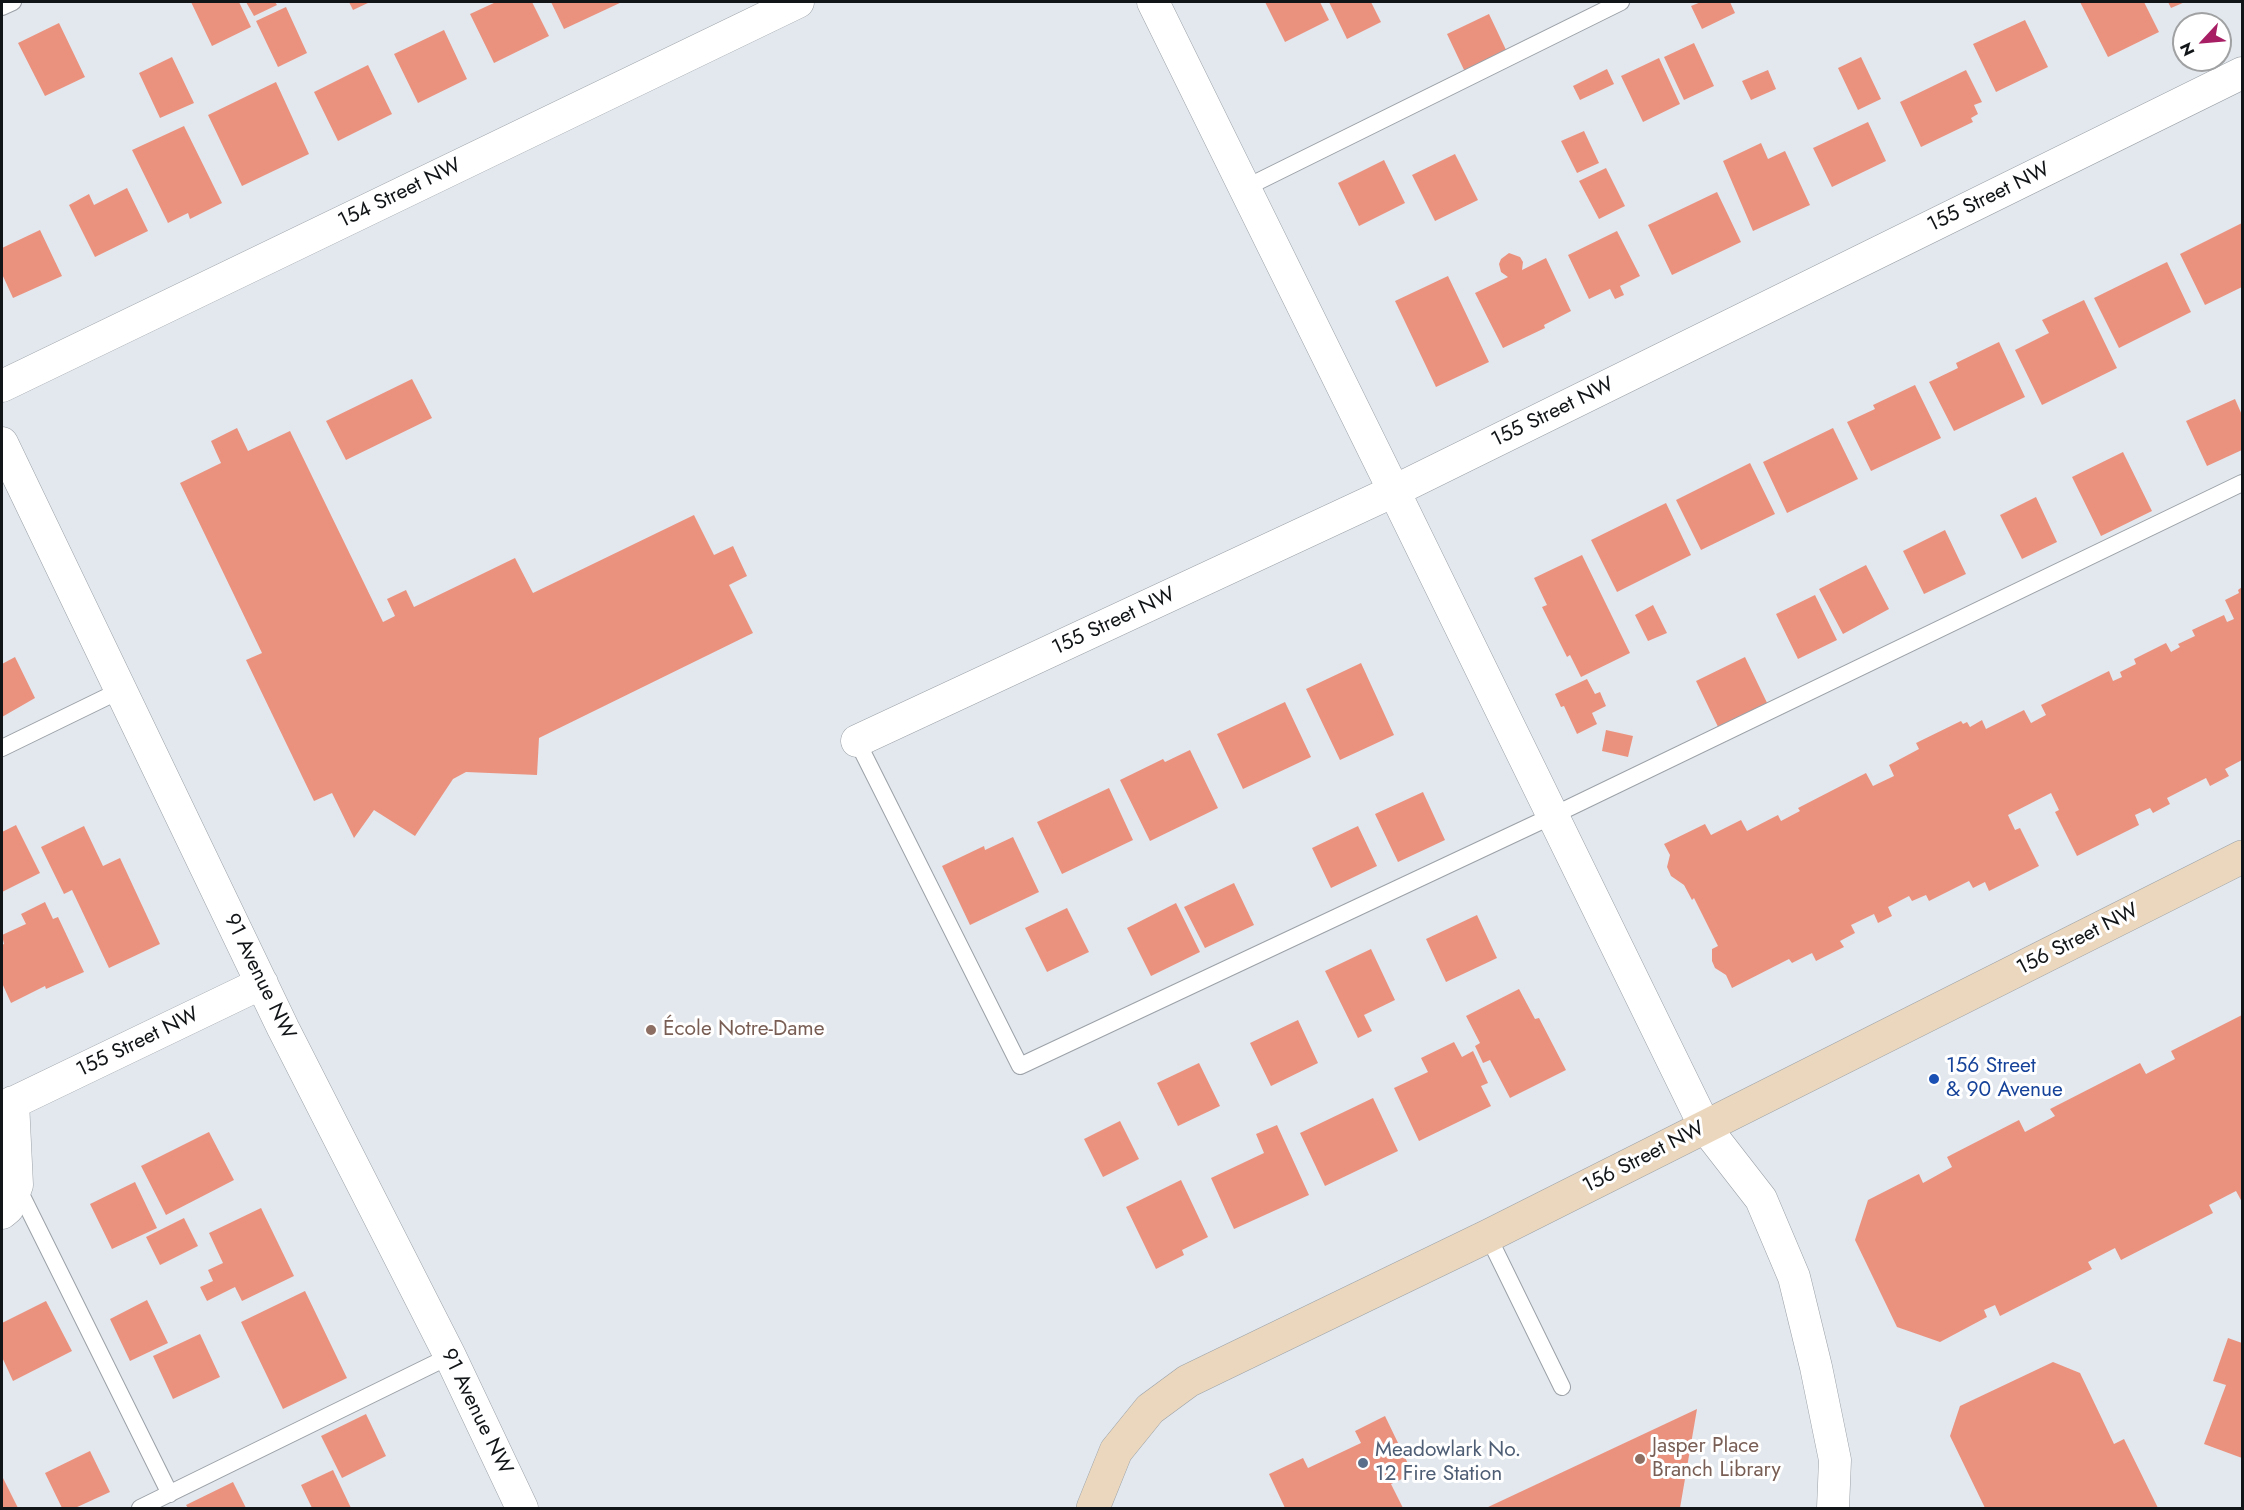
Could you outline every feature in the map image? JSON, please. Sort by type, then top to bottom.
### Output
[{"type":"street","name":"154 Street NW","points":[[2,386],[798,2]]},
{"type":"street","points":[[1153,2],[1395,491],[1705,1127],[1761,1199],[1794,1277],[1835,1460],[1836,1508]]},
{"type":"street","name":"155 Street NW","points":[[857,741],[1395,491],[2242,73]]},
{"type":"street","name":"91 Avenue NW","points":[[2,443],[262,983],[450,1356],[522,1509]]},
{"type":"street","name":"156 Street NW","points":[[1094,1509],[1116,1451],[1150,1409],[1188,1382],[1488,1236],[2242,857]]},
{"type":"street","name":"155 Street NW","points":[[2,1213],[8,1208],[17,1185],[7,1105],[262,983]]},
{"type":"lane","points":[[2,7],[13,2]]},
{"type":"lane","points":[[1245,188],[1621,2]]},
{"type":"lane","points":[[857,741],[1020,1066],[1552,816],[2242,483]]},
{"type":"lane","points":[[2,748],[121,690]]},
{"type":"lane","points":[[17,1185],[170,1494]]},
{"type":"lane","points":[[1488,1236],[1562,1386]]},
{"type":"lane","points":[[140,1509],[450,1356]]},
{"type":"building","points":[[191,2],[239,2],[251,27],[212,46]]},
{"type":"building","points":[[246,2],[275,2],[277,5],[254,16]]},
{"type":"building","points":[[349,2],[370,2],[353,10]]},
{"type":"building","points":[[496,2],[532,2],[549,36],[494,63],[470,14]]},
{"type":"building","points":[[551,2],[622,2],[564,29]]},
{"type":"building","points":[[1265,2],[1320,2],[1329,20],[1285,42]]},
{"type":"building","points":[[1329,2],[1371,2],[1381,22],[1347,39]]},
{"type":"building","points":[[1701,2],[1730,2],[1735,13],[1702,29],[1691,6]]},
{"type":"building","points":[[2080,2],[2144,2],[2159,32],[2108,57]]},
{"type":"building","points":[[2168,2],[2185,2],[2171,8]]},
{"type":"building","points":[[286,7],[307,53],[278,67],[256,21]]},
{"type":"building","points":[[1489,14],[1507,52],[1465,72],[1447,34]]},
{"type":"building","points":[[2025,20],[2048,67],[1996,92],[1973,44]]},
{"type":"building","points":[[59,23],[85,77],[45,96],[18,43]]},
{"type":"building","points":[[444,30],[467,79],[418,103],[394,54]]},
{"type":"building","points":[[1694,43],[1714,86],[1684,100],[1664,57]]},
{"type":"building","points":[[172,57],[194,103],[160,118],[139,73]]},
{"type":"building","points":[[1861,57],[1881,99],[1858,110],[1838,68]]},
{"type":"building","points":[[1659,58],[1680,104],[1643,122],[1621,76]]},
{"type":"building","points":[[368,65],[392,114],[338,141],[314,92]]},
{"type":"building","points":[[1607,69],[1614,84],[1580,100],[1573,86]]},
{"type":"building","points":[[1768,70],[1776,89],[1751,100],[1742,81]]},
{"type":"building","points":[[1966,70],[1982,102],[1974,105],[1978,114],[1971,118],[1973,122],[1921,147],[1900,102]]},
{"type":"building","points":[[276,82],[309,154],[242,186],[208,115]]},
{"type":"building","points":[[1868,122],[1886,161],[1832,187],[1813,148]]},
{"type":"building","points":[[184,126],[222,203],[190,219],[188,213],[168,223],[132,150]]},
{"type":"building","points":[[1584,131],[1599,163],[1577,173],[1561,141]]},
{"type":"building","points":[[1761,143],[1768,159],[1785,151],[1810,205],[1753,231],[1723,161]]},
{"type":"building","points":[[1455,154],[1478,200],[1435,221],[1412,175]]},
{"type":"building","points":[[1384,160],[1405,203],[1359,226],[1338,183]]},
{"type":"building","points":[[1606,168],[1625,206],[1599,219],[1579,181]]},
{"type":"building","points":[[127,188],[148,231],[95,257],[69,205],[89,194],[94,205]]},
{"type":"building","points":[[1717,192],[1741,242],[1672,275],[1648,225]]},
{"type":"building","points":[[2242,223],[2242,287],[2205,305],[2180,254]]},
{"type":"building","points":[[40,230],[62,276],[13,298],[2,274],[2,248]]},
{"type":"building","points":[[1617,231],[1640,276],[1620,286],[1624,295],[1615,299],[1610,289],[1589,299],[1568,255]]},
{"type":"building","points":[[1509,253],[1520,257],[1523,262],[1522,270],[1546,258],[1571,311],[1544,325],[1545,328],[1503,348],[1475,293],[1508,277],[1501,272],[1499,264],[1501,259]]},
{"type":"building","points":[[2167,262],[2191,312],[2119,348],[2094,298]]},
{"type":"building","points":[[1448,276],[1489,362],[1436,387],[1395,301]]},
{"type":"building","points":[[2084,300],[2117,368],[2042,405],[2015,350],[2049,333],[2042,320]]},
{"type":"building","points":[[1999,342],[2025,397],[1954,431],[1929,382],[1958,368],[1956,363]]},
{"type":"building","points":[[412,379],[432,418],[346,460],[326,421]]},
{"type":"building","points":[[1915,385],[1941,438],[1871,471],[1847,422],[1875,409],[1873,405]]},
{"type":"building","points":[[2235,399],[2242,415],[2242,450],[2207,466],[2186,421]]},
{"type":"building","points":[[237,428],[248,451],[290,431],[383,622],[395,616],[387,599],[406,590],[414,607],[515,558],[533,593],[694,515],[714,555],[733,546],[747,576],[729,585],[753,633],[539,738],[537,775],[466,772],[453,779],[415,836],[374,810],[354,838],[332,793],[314,801],[246,660],[262,653],[180,483],[221,463],[211,441]]},
{"type":"building","points":[[1833,428],[1858,479],[1787,513],[1763,462]]},
{"type":"building","points":[[2123,452],[2152,511],[2101,536],[2072,477]]},
{"type":"building","points":[[1750,463],[1775,514],[1701,550],[1676,500]]},
{"type":"building","points":[[2036,497],[2057,542],[2022,559],[2000,515]]},
{"type":"building","points":[[1666,503],[1691,555],[1617,592],[1591,540]]},
{"type":"building","points":[[1945,530],[1966,574],[1924,594],[1903,551]]},
{"type":"building","points":[[1582,555],[1630,653],[1581,677],[1570,655],[1567,657],[1542,607],[1547,605],[1534,578]]},
{"type":"building","points":[[1866,565],[1889,609],[1843,634],[1819,589]]},
{"type":"building","points":[[2242,587],[2242,760],[2225,769],[2229,776],[2210,786],[2206,778],[2167,798],[2170,804],[2153,813],[2150,808],[2135,815],[2139,825],[2077,856],[2055,812],[2059,810],[2051,793],[2008,815],[2015,830],[2020,828],[2039,866],[1989,891],[1985,882],[1973,888],[1969,881],[1929,901],[1926,895],[1912,901],[1909,896],[1888,907],[1892,916],[1878,923],[1874,914],[1851,925],[1855,933],[1840,941],[1844,947],[1816,961],[1812,953],[1792,963],[1789,959],[1732,988],[1726,975],[1715,968],[1712,961],[1712,949],[1718,946],[1694,898],[1692,900],[1684,885],[1671,876],[1667,867],[1670,855],[1664,844],[1705,824],[1711,835],[1741,820],[1747,831],[1778,815],[1781,821],[1800,811],[1798,808],[1866,773],[1873,786],[1894,776],[1889,765],[1919,749],[1916,743],[1961,721],[1963,724],[1967,722],[1970,727],[1982,720],[1986,729],[2024,710],[2031,723],[2046,715],[2041,705],[2109,671],[2113,681],[2122,677],[2120,672],[2136,664],[2134,659],[2166,643],[2171,652],[2180,647],[2178,644],[2195,636],[2192,630],[2224,615],[2227,622],[2234,619],[2225,600],[2239,593],[2238,590]]},
{"type":"building","points":[[1815,595],[1837,640],[1798,659],[1776,614]]},
{"type":"building","points":[[1653,605],[1667,633],[1648,641],[1635,615]]},
{"type":"building","points":[[15,657],[35,698],[2,717],[2,664]]},
{"type":"building","points":[[1745,657],[1770,709],[1721,733],[1696,681]]},
{"type":"building","points":[[1361,663],[1394,735],[1340,760],[1306,689]]},
{"type":"building","points":[[1587,679],[1595,694],[1600,692],[1606,706],[1592,713],[1597,724],[1577,734],[1564,706],[1561,707],[1555,694]]},
{"type":"building","points":[[1285,702],[1311,757],[1243,789],[1217,734]]},
{"type":"building","points":[[1606,730],[1633,736],[1628,757],[1602,751]]},
{"type":"building","points":[[1190,750],[1218,808],[1150,841],[1120,780],[1163,759],[1165,762]]},
{"type":"building","points":[[1109,788],[1133,840],[1062,874],[1037,822]]},
{"type":"building","points":[[1423,792],[1445,840],[1398,862],[1375,814]]},
{"type":"building","points":[[16,825],[40,873],[2,892],[2,832]]},
{"type":"building","points":[[84,826],[103,866],[120,858],[160,944],[109,968],[72,890],[64,894],[41,847]]},
{"type":"building","points":[[1358,826],[1377,866],[1331,888],[1312,848]]},
{"type":"building","points":[[1013,837],[1039,892],[970,925],[942,866],[984,846],[985,850]]},
{"type":"building","points":[[1234,883],[1254,925],[1205,948],[1184,907]]},
{"type":"building","points":[[45,902],[53,919],[58,917],[84,972],[46,989],[45,986],[11,1003],[2,983],[2,945],[4,944],[2,935],[26,924],[21,914]]},
{"type":"building","points":[[1176,903],[1200,952],[1151,976],[1127,928]]},
{"type":"building","points":[[1067,908],[1089,952],[1047,972],[1025,928]]},
{"type":"building","points":[[1477,915],[1497,958],[1446,982],[1426,939]]},
{"type":"building","points":[[1371,949],[1395,1000],[1364,1015],[1372,1031],[1358,1038],[1325,971]]},
{"type":"building","points":[[1519,989],[1535,1019],[1539,1018],[1566,1070],[1510,1098],[1490,1060],[1483,1063],[1475,1046],[1480,1043],[1466,1016]]},
{"type":"building","points":[[2242,1015],[2242,1202],[2236,1191],[2209,1205],[2213,1213],[2121,1260],[2115,1248],[2088,1262],[2092,1269],[2000,1316],[1995,1305],[1984,1310],[1987,1317],[1940,1342],[1897,1327],[1855,1240],[1868,1200],[1919,1174],[1923,1183],[1952,1167],[1947,1157],[2019,1120],[2025,1132],[2055,1116],[2050,1109],[2140,1063],[2146,1074],[2175,1059],[2171,1051]]},
{"type":"building","points":[[1298,1020],[1318,1063],[1271,1086],[1250,1043]]},
{"type":"building","points":[[1454,1042],[1462,1057],[1473,1051],[1488,1083],[1481,1086],[1491,1106],[1419,1141],[1394,1088],[1428,1072],[1421,1058]]},
{"type":"building","points":[[1199,1063],[1220,1106],[1178,1126],[1157,1083]]},
{"type":"building","points":[[1373,1098],[1398,1151],[1325,1186],[1300,1133]]},
{"type":"building","points":[[1120,1121],[1139,1159],[1103,1177],[1084,1139]]},
{"type":"building","points":[[1277,1125],[1309,1195],[1234,1229],[1211,1178],[1264,1153],[1256,1134]]},
{"type":"building","points":[[209,1132],[234,1180],[166,1215],[141,1166]]},
{"type":"building","points":[[1181,1180],[1208,1237],[1182,1250],[1184,1255],[1156,1269],[1126,1207]]},
{"type":"building","points":[[135,1182],[157,1228],[112,1249],[90,1204]]},
{"type":"building","points":[[261,1208],[294,1276],[242,1301],[235,1287],[207,1301],[200,1287],[213,1281],[208,1270],[223,1263],[209,1233]]},
{"type":"building","points":[[184,1218],[198,1246],[160,1265],[146,1237]]},
{"type":"building","points":[[305,1291],[347,1378],[283,1409],[241,1322]]},
{"type":"building","points":[[147,1300],[168,1343],[130,1361],[110,1319]]},
{"type":"building","points":[[46,1301],[72,1351],[13,1381],[2,1357],[2,1323]]},
{"type":"building","points":[[200,1334],[220,1377],[173,1399],[153,1356]]},
{"type":"building","points":[[2228,1338],[2242,1343],[2242,1458],[2204,1444],[2226,1385],[2213,1381]]},
{"type":"building","points":[[2053,1362],[2080,1373],[2114,1444],[2124,1439],[2158,1508],[1985,1508],[1950,1436],[1960,1406]]},
{"type":"building","name":"Jasper Place Branch Library","points":[[1697,1409],[1680,1508],[1486,1508]]},
{"type":"building","points":[[366,1414],[386,1456],[342,1478],[321,1436]]},
{"type":"building","name":"Meadowlark No. 12 Fire Station","points":[[1385,1416],[1413,1474],[1391,1484],[1403,1508],[1285,1508],[1269,1474],[1303,1458],[1308,1468],[1361,1443],[1355,1431]]},
{"type":"building","points":[[90,1451],[110,1492],[75,1508],[62,1508],[45,1473]]},
{"type":"building","points":[[333,1470],[351,1508],[312,1508],[301,1485]]},
{"type":"building","points":[[2,1476],[18,1508],[2,1508]]},
{"type":"building","points":[[233,1482],[246,1508],[188,1508],[186,1505]]},
{"type":"place","name":"École Notre-Dame","points":[[651,1030]]},
{"type":"place","name":"156 Street & 90 Avenue","points":[[1934,1079]]},
{"type":"place","name":"Jasper Place Branch Library","points":[[1640,1459]]},
{"type":"place","name":"Meadowlark No. 12 Fire Station","points":[[1363,1463]]}]
